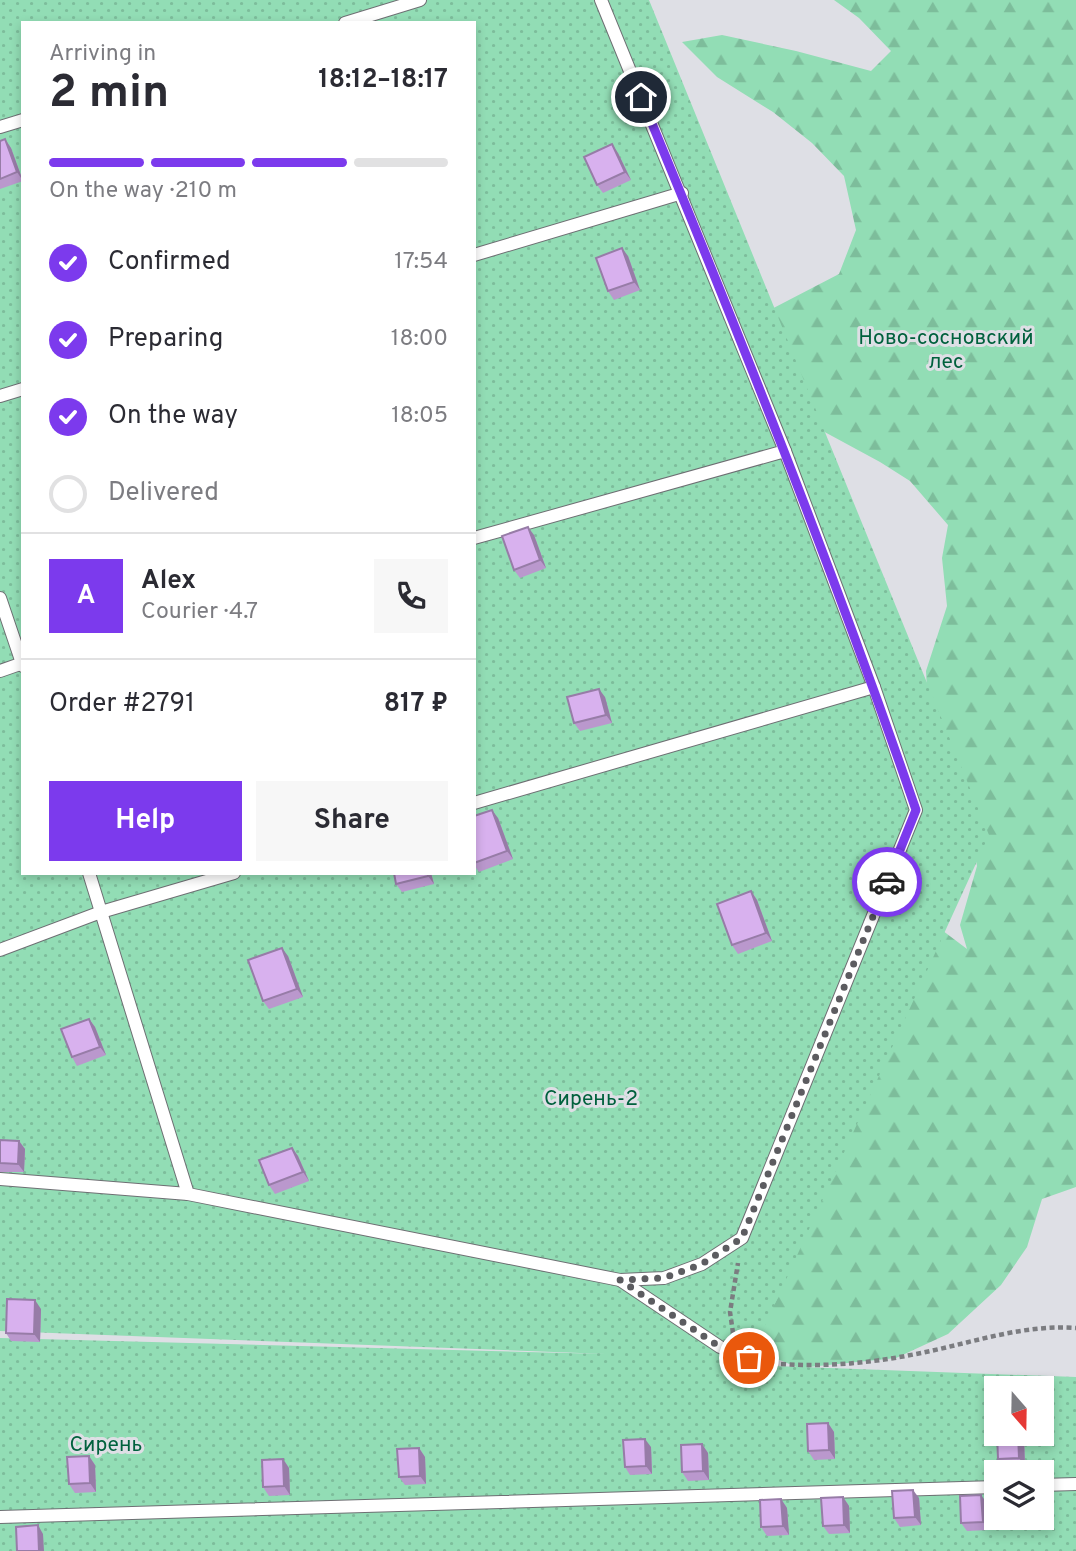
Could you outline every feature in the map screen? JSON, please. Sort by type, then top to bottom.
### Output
[{"type":"lane","points":[[352,21],[420,0]]},
{"type":"lane","points":[[0,1179],[188,1194],[620,1280],[664,1278],[702,1264],[742,1238],[916,810],[874,687],[785,451],[601,0]]},
{"type":"lane","points":[[0,127],[21,121]]},
{"type":"lane","points":[[476,254],[681,194]]},
{"type":"lane","points":[[0,396],[21,390]]},
{"type":"lane","points":[[476,537],[785,451]]},
{"type":"lane","points":[[0,598],[21,658]]},
{"type":"lane","points":[[0,671],[21,665]]},
{"type":"lane","points":[[476,802],[874,687]]},
{"type":"lane","points":[[90,875],[188,1194]]},
{"type":"lane","points":[[0,950],[101,912],[227,875]]},
{"type":"lane","points":[[620,1280],[720,1347],[763,1363]]},
{"type":"lane","points":[[1054,1485],[1076,1484]]},
{"type":"lane","points":[[0,1517],[984,1487]]},
{"type":"path","points":[[736,1353],[730,1312],[742,1238]]},
{"type":"path","points":[[763,1363],[844,1365],[917,1354],[988,1337],[1058,1327],[1076,1328]]},
{"type":"green space","name":"Сирень-2","points":[[0,0],[649,0],[989,835],[747,1365],[1049,1376],[984,1376],[984,1446],[1054,1446],[1054,1376],[1076,1377],[1076,1551],[0,1551],[0,1338],[606,1354],[0,1331]]},
{"type":"green space","name":"Ново-сосновский лес","points":[[834,0],[1076,0],[1076,1187],[1042,1199],[1027,1247],[1001,1285],[948,1334],[896,1358],[799,1368],[770,1356],[757,1313],[914,909],[967,949],[960,925],[977,866],[962,784],[929,728],[926,671],[947,606],[942,558],[948,525],[910,481],[808,423],[733,329],[839,274],[856,230],[844,176],[812,143],[773,112],[717,77],[682,42],[722,35],[871,71],[891,51],[859,18]]},
{"type":"building","points":[[5,139],[17,172],[0,179],[0,141]]},
{"type":"building","points":[[612,144],[625,172],[597,185],[584,157]]},
{"type":"building","points":[[622,248],[634,282],[608,291],[596,258]]},
{"type":"building","points":[[528,527],[540,560],[514,570],[502,536]]},
{"type":"building","points":[[599,689],[606,715],[574,723],[567,697]]},
{"type":"building","points":[[492,810],[507,851],[476,862],[476,815]]},
{"type":"building","points":[[394,875],[428,876],[396,884]]},
{"type":"building","points":[[751,891],[766,933],[732,945],[717,904]]},
{"type":"building","points":[[282,948],[297,989],[263,1001],[248,960]]},
{"type":"building","points":[[89,1019],[100,1047],[72,1057],[61,1029]]},
{"type":"building","points":[[0,1140],[19,1141],[18,1164],[0,1163]]},
{"type":"building","points":[[292,1148],[303,1172],[269,1185],[259,1160]]},
{"type":"building","points":[[7,1299],[35,1300],[34,1334],[6,1333]]},
{"type":"building","points":[[828,1423],[829,1450],[808,1451],[807,1424]]},
{"type":"building","points":[[645,1439],[646,1466],[625,1467],[623,1440]]},
{"type":"building","points":[[702,1444],[703,1471],[682,1472],[681,1445]]},
{"type":"building","points":[[998,1446],[1019,1446],[1019,1458],[998,1459]]},
{"type":"building","points":[[419,1448],[420,1476],[399,1477],[397,1449]]},
{"type":"building","points":[[89,1456],[90,1483],[69,1484],[67,1457]]},
{"type":"building","points":[[283,1459],[284,1486],[263,1487],[262,1460]]},
{"type":"building","points":[[913,1490],[915,1517],[894,1518],[892,1491]]},
{"type":"building","points":[[981,1495],[983,1522],[961,1523],[960,1496]]},
{"type":"building","points":[[843,1497],[844,1525],[823,1526],[821,1498]]},
{"type":"building","points":[[781,1499],[783,1526],[761,1527],[760,1500]]},
{"type":"building","points":[[38,1525],[39,1551],[17,1551],[16,1527]]},
{"type":"way so far","points":[[749,1358],[720,1347],[620,1280],[664,1278],[702,1264],[742,1238],[887,882]]},
{"type":"route","points":[[641,97],[785,451],[874,687],[916,810],[887,882]]},
{"type":"park label","name":"Сирень","points":[[106,1445]]}]
